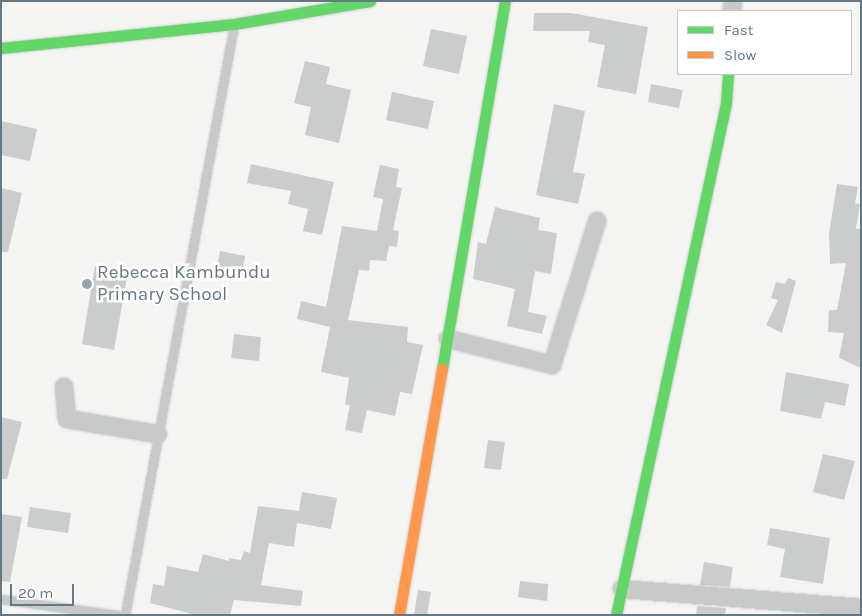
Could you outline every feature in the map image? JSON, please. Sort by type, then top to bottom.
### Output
[{"type":"street","points":[[1,48],[234,24],[370,1]]},
{"type":"street","points":[[399,615],[505,1]]},
{"type":"street","points":[[616,615],[726,103],[728,75]]},
{"type":"street","points":[[448,339],[552,364],[597,222]]},
{"type":"street","points":[[64,387],[67,419],[158,434]]},
{"type":"street","points":[[622,589],[861,608]]},
{"type":"lane","points":[[124,615],[234,24]]},
{"type":"lane","points":[[1,600],[117,615]]},
{"type":"building","points":[[534,13],[571,13],[648,27],[636,94],[597,87],[605,45],[588,42],[590,31],[533,31]]},
{"type":"building","points":[[431,29],[467,36],[459,74],[423,66]]},
{"type":"building","points":[[305,61],[330,67],[326,84],[351,90],[339,143],[305,135],[311,107],[294,103]]},
{"type":"building","points":[[651,84],[683,90],[679,108],[648,102]]},
{"type":"building","points":[[392,92],[434,101],[428,129],[386,120]]},
{"type":"building","points":[[554,104],[585,111],[573,172],[585,174],[578,204],[536,195]]},
{"type":"building","points":[[1,121],[37,129],[30,161],[1,155]]},
{"type":"building","points":[[251,164],[334,182],[322,235],[303,231],[308,209],[288,204],[291,191],[247,183]]},
{"type":"building","points":[[380,165],[399,169],[396,187],[402,188],[393,230],[399,231],[397,247],[389,246],[386,261],[370,260],[369,271],[359,270],[348,320],[408,327],[407,342],[423,345],[412,394],[400,392],[395,416],[367,410],[362,433],[345,430],[350,405],[345,405],[349,378],[321,372],[330,327],[297,319],[301,301],[326,307],[342,226],[377,231],[383,199],[373,197]]},
{"type":"building","points":[[837,184],[858,187],[855,203],[860,204],[856,229],[861,229],[861,368],[839,358],[844,333],[828,332],[829,310],[837,310],[846,263],[830,264],[829,233]]},
{"type":"building","points":[[1,188],[22,193],[8,252],[1,252]]},
{"type":"building","points":[[495,207],[540,218],[538,230],[557,233],[551,274],[535,271],[528,312],[547,316],[542,334],[507,326],[515,289],[473,279],[478,242],[486,244]]},
{"type":"building","points":[[220,251],[245,256],[242,273],[217,268]]},
{"type":"building","points":[[95,266],[128,272],[114,350],[82,344]]},
{"type":"building","points":[[788,278],[796,281],[782,333],[766,325],[778,300],[771,298],[776,282],[785,284]]},
{"type":"building","points":[[234,334],[261,337],[259,361],[231,358]]},
{"type":"building","points":[[786,372],[849,384],[845,406],[825,402],[821,419],[780,411]]},
{"type":"building","points":[[1,417],[22,422],[7,479],[1,479]]},
{"type":"building","points":[[488,440],[505,442],[501,470],[484,468]]},
{"type":"building","points":[[823,454],[855,461],[844,500],[813,492]]},
{"type":"building","points":[[302,492],[337,498],[331,529],[297,523],[294,547],[269,543],[261,585],[303,591],[301,606],[234,600],[230,615],[196,615],[150,603],[153,584],[164,586],[167,566],[198,572],[203,554],[229,561],[229,558],[241,560],[244,551],[250,553],[258,506],[299,511],[298,518]]},
{"type":"building","points":[[30,507],[71,513],[68,533],[27,527]]},
{"type":"building","points":[[1,514],[22,517],[10,582],[1,581]]},
{"type":"building","points":[[770,528],[830,538],[823,584],[780,577],[785,549],[767,545]]},
{"type":"building","points":[[704,562],[733,567],[730,587],[700,585]]},
{"type":"building","points":[[520,581],[548,584],[547,601],[518,597]]},
{"type":"building","points":[[418,590],[431,592],[427,615],[414,615]]},
{"type":"building","points":[[697,606],[726,608],[725,615],[696,615]]},
{"type":"traffic: fast","points":[[1,48],[234,24],[370,1]]},
{"type":"traffic: fast","points":[[442,369],[505,1]]},
{"type":"traffic: fast","points":[[616,615],[726,103],[728,75]]},
{"type":"traffic: slow","points":[[399,615],[442,369]]},
{"type":"place","name":"Rebecca Kambundu Primary School","points":[[87,284]]}]
